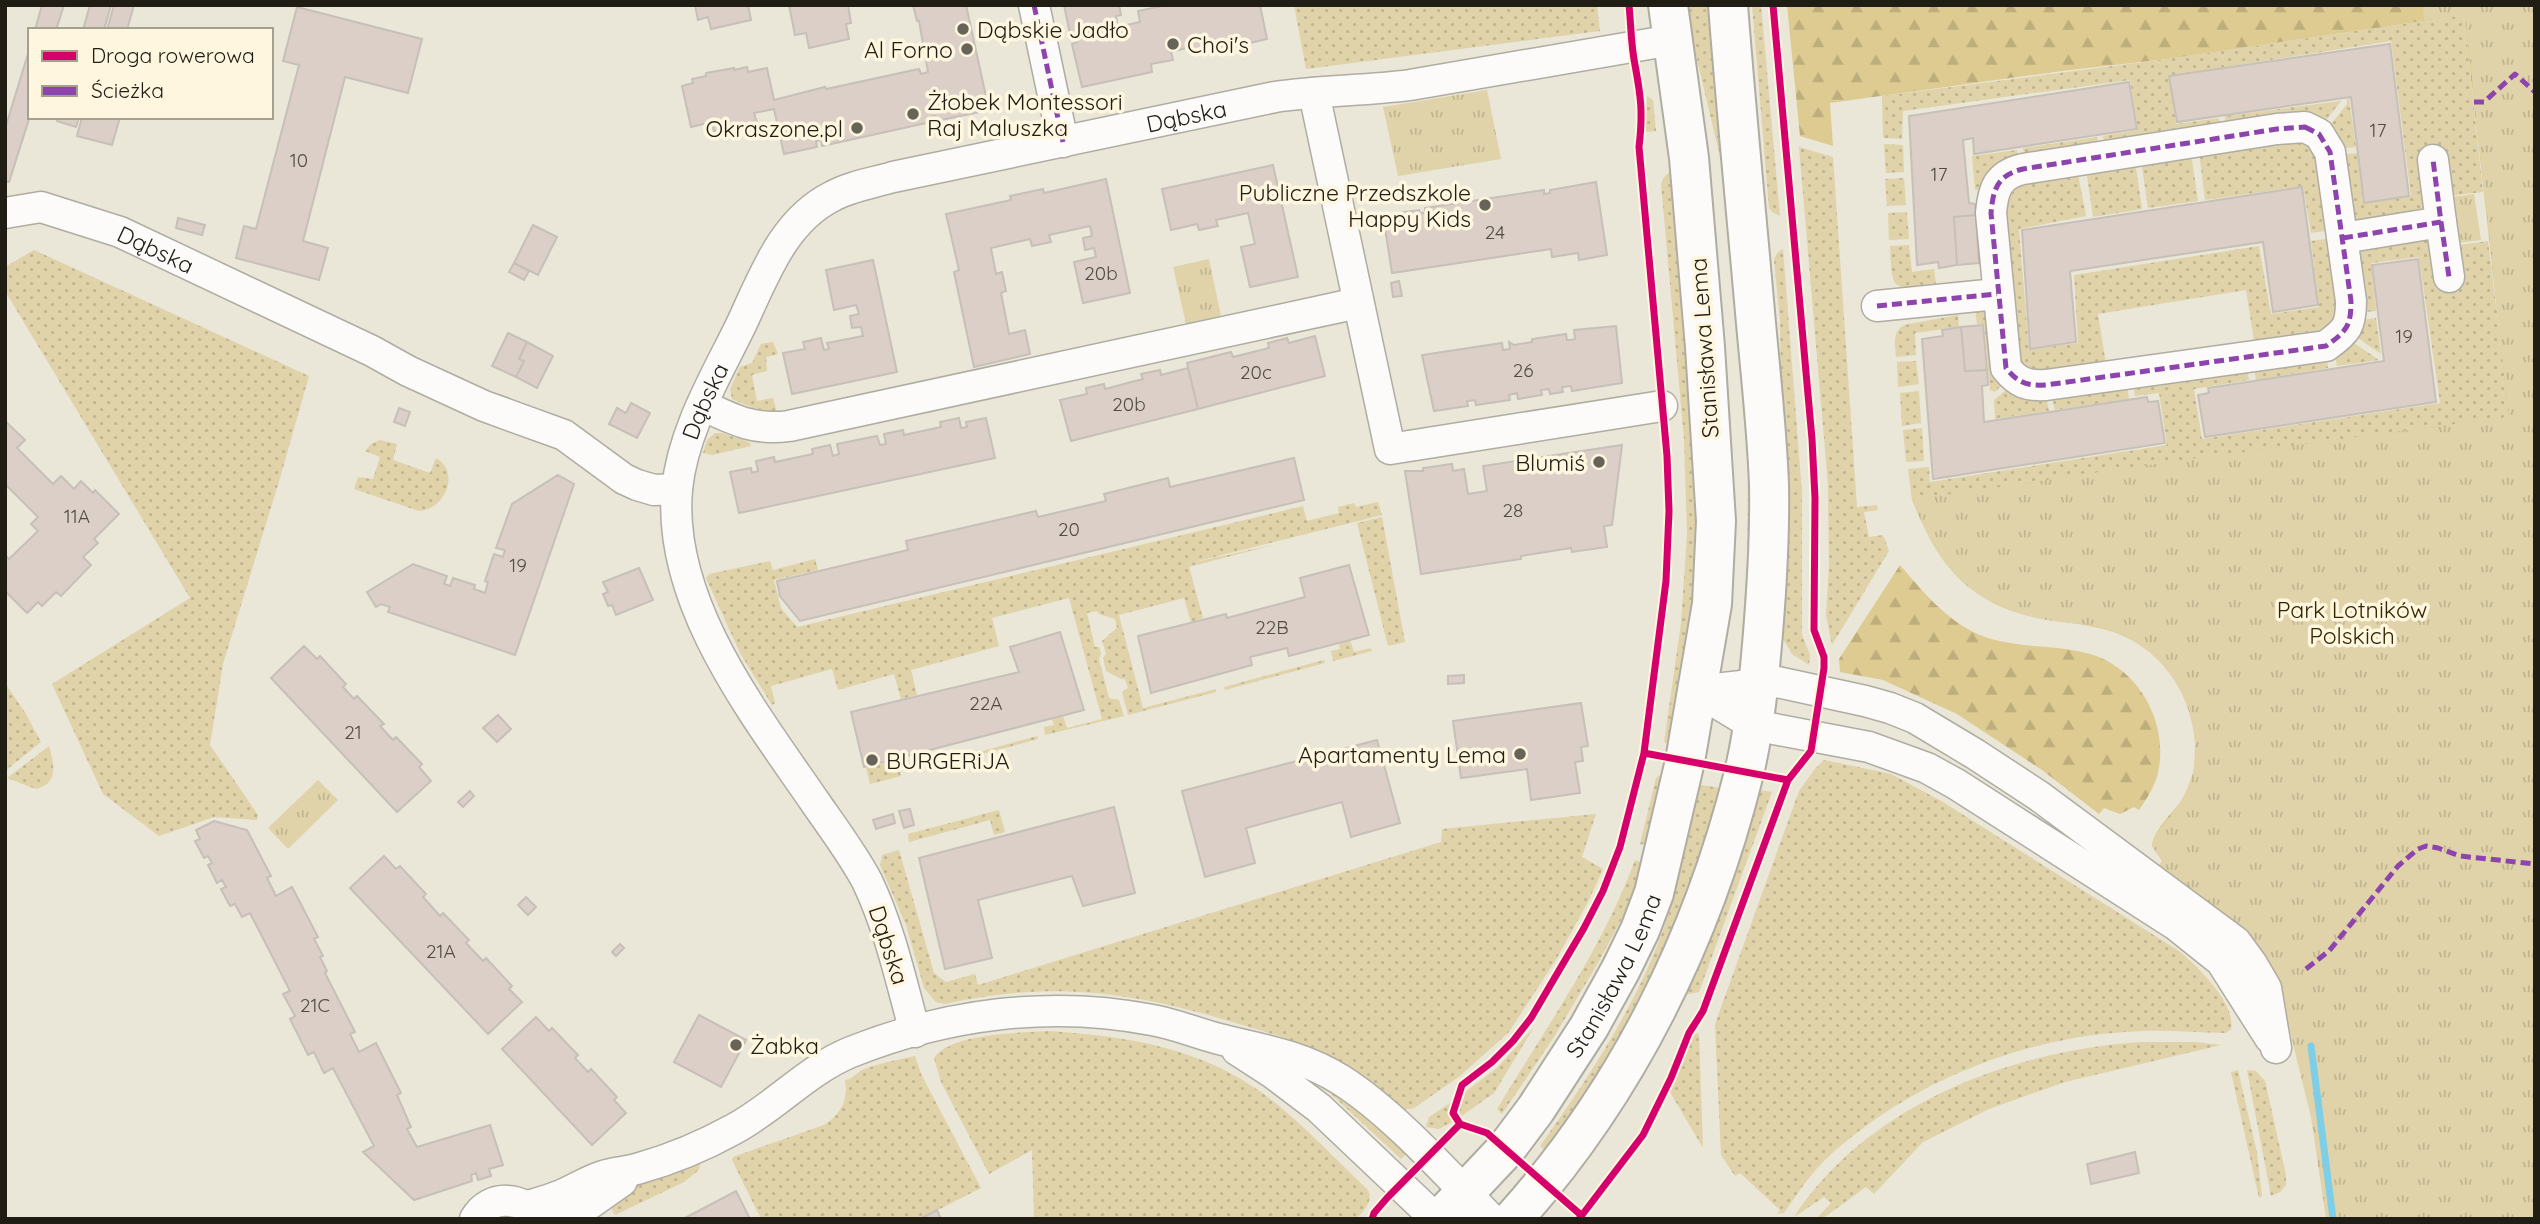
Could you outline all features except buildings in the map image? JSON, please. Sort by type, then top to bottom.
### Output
[{"type":"main road","points":[[1513,1219],[1545,1183],[1598,1111],[1679,965],[1711,887],[1726,839],[1754,725],[1769,527],[1767,445],[1728,5]]},
{"type":"main road","name":"Stanisława Lema","points":[[1458,1212],[1536,1109],[1589,1027],[1640,930],[1663,859],[1685,761],[1712,604],[1716,520],[1689,158],[1670,23]]},
{"type":"street","points":[[1034,5],[1063,142]]},
{"type":"street","name":"Dąbska","points":[[915,1032],[888,932],[866,880],[837,832],[747,702],[703,619],[684,564],[677,519],[677,489],[683,458],[702,405],[779,246],[789,232],[824,201],[843,191],[893,177],[1242,103],[1314,93],[1367,91],[1410,85],[1670,23]]},
{"type":"street","points":[[1314,93],[1390,449],[1662,406]]},
{"type":"street","points":[[2305,127],[2319,134],[2330,152],[2351,301],[2351,319],[2341,335],[2326,346],[2046,385],[2024,385],[2006,368],[1997,294],[1991,214],[1993,192],[2000,179],[2013,171],[2277,129],[2305,127]]},
{"type":"street","points":[[2433,160],[2449,277]]},
{"type":"street","name":"Dąbska","points":[[5,213],[41,207],[120,232],[484,406],[564,435],[624,479],[637,485],[654,490],[677,489]]},
{"type":"street","points":[[2343,238],[2441,222]]},
{"type":"street","points":[[1877,306],[1997,294]]},
{"type":"street","points":[[702,405],[765,429],[789,426],[1358,303]]},
{"type":"street","points":[[1777,682],[1821,690],[1890,708],[1915,718],[1975,754],[2115,850],[2236,942],[2266,988],[2276,1048],[2221,961],[2206,947],[1976,797],[1927,768],[1891,754],[1754,725],[1697,691],[1777,682]]},
{"type":"street","points":[[475,1219],[478,1213],[491,1204],[505,1200],[534,1212],[556,1198],[605,1175],[639,1168],[709,1142],[752,1119],[818,1071],[848,1054],[915,1032],[975,1018],[1058,1010],[1150,1020],[1281,1052],[1314,1065],[1340,1080],[1374,1106],[1458,1212]]},
{"type":"street","points":[[1219,1039],[1274,1074],[1458,1212]]},
{"type":"street","points":[[568,1219],[604,1196],[639,1168]]},
{"type":"green space","points":[[1294,5],[1597,5],[1600,31],[1306,69]]},
{"type":"green space","points":[[1684,5],[1715,5],[1756,494],[1743,671],[1741,645],[1747,563],[1748,465],[1722,165]]},
{"type":"green space","points":[[1752,5],[1761,5],[1780,216],[1769,208]]},
{"type":"green space","points":[[1787,5],[2535,5],[2535,670],[2158,867],[2162,861],[2152,846],[2154,839],[2186,794],[2194,765],[2195,739],[2192,722],[2176,682],[2155,656],[2132,640],[2107,630],[2027,615],[2000,606],[1974,591],[1944,561],[1912,500],[2170,462],[2509,417],[2464,15],[2167,59],[1830,103],[1833,146],[1800,136]]},
{"type":"green space","name":"Park Lotników Polskich","points":[[2423,5],[2535,5],[2535,1219],[2326,1219],[2311,1117],[2283,1003],[2158,867],[2162,861],[2152,846],[2157,833],[2182,799],[2195,762],[2192,721],[2176,683],[2150,653],[2115,632],[2090,625],[2032,617],[2001,607],[1983,597],[1963,582],[1944,561],[1912,500],[2170,462],[2509,417],[2465,15],[2424,20]]},
{"type":"green space","points":[[2464,15],[2483,192],[2439,199],[2416,214],[2354,221],[2336,155],[2357,153],[2363,204],[2411,196],[2391,41],[2170,76],[2176,124],[2219,118],[2221,134],[2106,151],[2103,136],[2138,130],[2130,80],[1903,111],[1902,139],[1883,138],[1882,96],[2167,59]]},
{"type":"green space","points":[[1487,90],[1501,159],[1398,176],[1383,107]]},
{"type":"green space","points":[[1647,96],[1653,100],[1656,131],[1645,132]]},
{"type":"green space","points":[[2349,98],[2356,147],[2334,149],[2324,133]]},
{"type":"green space","points":[[2341,101],[2319,129],[2227,135],[2225,116]]},
{"type":"green space","points":[[2097,137],[2100,153],[2026,164],[2023,148]]},
{"type":"green space","points":[[2297,138],[2314,142],[2332,230],[2311,233],[2303,186],[2205,200],[2199,152]]},
{"type":"green space","points":[[1884,144],[1903,145],[1904,172],[1886,173]]},
{"type":"green space","points":[[1799,147],[1833,157],[1857,507],[1877,505],[1878,510],[1864,512],[1869,537],[1883,535],[1889,551],[1832,645],[1826,615],[1829,566],[1828,485]]},
{"type":"green space","points":[[2017,150],[2019,164],[1990,189],[1975,190],[1972,156]]},
{"type":"green space","points":[[2191,153],[2198,201],[2148,208],[2141,160]]},
{"type":"green space","points":[[2135,161],[2142,209],[2093,217],[2086,169]]},
{"type":"green space","points":[[2077,169],[2086,216],[2019,229],[2029,350],[2078,343],[2074,275],[2259,246],[2271,314],[2319,307],[2311,241],[2333,238],[2340,330],[2255,347],[2246,290],[2098,314],[2106,364],[2028,374],[2018,370],[1999,194],[2007,183]]},
{"type":"green space","points":[[1671,171],[1695,435],[1698,532],[1695,589],[1668,744],[1664,742],[1681,623],[1687,534],[1684,439],[1661,184]]},
{"type":"green space","points":[[1904,178],[1906,205],[1887,206],[1885,179]]},
{"type":"green space","points":[[2474,194],[2481,240],[2450,244],[2444,198]]},
{"type":"green space","points":[[1907,212],[1909,239],[1889,240],[1888,213]]},
{"type":"green space","points":[[2418,232],[2451,246],[2488,241],[2510,417],[2170,462],[1912,500],[1908,469],[1929,467],[1930,482],[2167,445],[2159,393],[2135,396],[2133,379],[2246,361],[2249,380],[2194,389],[2202,439],[2440,403],[2419,257],[2371,263],[2376,311],[2356,313],[2347,241]]},
{"type":"green space","points":[[1909,245],[1912,272],[1934,269],[1936,285],[1897,285],[1892,272],[1890,246]]},
{"type":"green space","points":[[1783,249],[1802,493],[1802,635],[1810,655],[1809,665],[1792,654],[1780,634],[1780,321],[1774,260],[1777,253]]},
{"type":"green space","points":[[34,250],[309,376],[223,664],[210,745],[258,815],[257,820],[214,817],[159,836],[103,794],[52,684],[190,598],[5,291],[5,267]]},
{"type":"green space","points":[[1209,259],[1221,316],[1186,324],[1173,267]]},
{"type":"green space","points":[[1975,309],[1983,309],[1990,317],[2005,382],[1995,392],[1990,390],[1984,324],[1977,324]]},
{"type":"green space","points":[[1958,315],[1959,327],[1915,333],[1916,355],[1896,357],[1896,335],[1904,325]]},
{"type":"green space","points":[[2376,318],[2381,354],[2349,332],[2355,321]]},
{"type":"green space","points":[[2345,337],[2379,360],[2337,366],[2333,346]]},
{"type":"green space","points":[[773,342],[778,354],[766,357],[767,371],[752,375],[757,401],[773,398],[777,413],[753,408],[732,399],[730,389],[740,367],[752,363],[761,344]]},
{"type":"green space","points":[[2325,349],[2328,368],[2256,380],[2253,360]]},
{"type":"green space","points":[[1916,361],[1919,384],[1898,387],[1897,362]]},
{"type":"green space","points":[[2126,378],[2129,399],[2055,410],[2050,390]]},
{"type":"green space","points":[[2010,387],[2045,392],[2049,411],[1995,419],[1994,400]]},
{"type":"green space","points":[[1919,391],[1921,423],[1902,426],[1900,393]]},
{"type":"green space","points":[[1922,428],[1924,461],[1906,462],[1903,430]]},
{"type":"green space","points":[[715,433],[749,442],[751,446],[712,455],[703,453],[707,440]]},
{"type":"green space","points":[[380,440],[397,444],[393,460],[430,473],[436,458],[444,464],[448,472],[447,489],[436,504],[419,511],[354,489],[358,477],[373,479],[380,457],[365,451]]},
{"type":"green space","points":[[1378,502],[1382,515],[1182,565],[1281,543],[1189,567],[1203,618],[1191,622],[1184,598],[1119,615],[1143,708],[1216,689],[1216,692],[1128,715],[1122,692],[1128,688],[1125,679],[1106,671],[1103,658],[1106,653],[1102,641],[1117,628],[1115,619],[1097,611],[1087,613],[1095,647],[1099,647],[1101,654],[1099,659],[1109,698],[1119,700],[1124,716],[1045,735],[1044,727],[1054,725],[1052,719],[1063,716],[1067,728],[1102,719],[1069,598],[992,618],[999,646],[911,670],[917,695],[901,699],[894,674],[838,690],[832,669],[771,686],[775,703],[772,705],[740,653],[706,578],[709,574],[770,561],[773,570],[815,559],[818,570],[774,580],[781,608],[797,627],[1303,506],[1307,521],[1339,513],[1338,507],[1354,503],[1356,507]]},
{"type":"green space","points":[[1382,517],[1405,642],[1388,646],[1357,523]]},
{"type":"green space","points":[[1900,565],[1936,605],[1968,629],[2007,642],[2090,654],[2107,661],[2135,683],[2153,714],[2160,749],[2156,779],[2139,810],[2134,807],[2120,814],[2104,808],[2099,814],[2042,770],[1957,714],[1883,680],[1840,672],[1839,659]]},
{"type":"green space","points":[[1350,640],[1354,652],[1371,648],[1372,651],[1333,661],[1331,651],[1340,649],[1339,643]]},
{"type":"green space","points":[[1324,660],[1325,663],[1225,690],[1224,687]]},
{"type":"green space","points":[[5,683],[41,742],[5,771]]},
{"type":"green space","points":[[1037,736],[1038,739],[938,766],[938,763]]},
{"type":"green space","points":[[49,746],[53,772],[48,783],[36,789],[7,778]]},
{"type":"green space","points":[[897,760],[901,776],[870,784],[866,768]]},
{"type":"green space","points":[[1824,760],[1891,774],[1943,802],[2179,951],[2214,986],[2228,1008],[2231,1029],[2226,1033],[2150,1031],[2084,1036],[2002,1056],[1963,1071],[1925,1089],[1854,1135],[1823,1162],[1784,1213],[1777,1214],[1780,1210],[1740,1173],[1735,1176],[1721,1155],[1715,1024],[1799,791]]},
{"type":"green space","points":[[1660,775],[1668,776],[1646,845],[1640,844],[1656,778]]},
{"type":"green space","points":[[318,780],[338,800],[288,849],[268,828]]},
{"type":"green space","points":[[1694,784],[1721,788],[1675,925],[1627,1025],[1580,1102],[1546,1151],[1540,1146],[1615,1031],[1647,970],[1660,938],[1674,893]]},
{"type":"green space","points":[[1759,790],[1772,792],[1699,992],[1684,995],[1726,894]]},
{"type":"green space","points":[[999,810],[1005,832],[994,835],[990,820],[909,842],[908,834]]},
{"type":"green space","points":[[1596,814],[1582,857],[1603,869],[1557,958],[1509,1032],[1460,1076],[1414,1108],[1403,1110],[1366,1078],[1317,1050],[1247,1026],[1156,1002],[1122,996],[1054,991],[983,997],[945,1004],[936,1002],[924,988],[906,925],[880,865],[882,855],[899,850],[934,973],[946,982],[975,974],[978,985],[1441,842],[1442,829]]},
{"type":"green space","points":[[1635,860],[1645,868],[1634,896],[1554,1037],[1502,1114],[1497,1109],[1590,956],[1622,893]]},
{"type":"green space","points":[[1534,1027],[1494,1093],[1460,1117],[1458,1109],[1465,1092],[1497,1068]]},
{"type":"green space","points":[[1048,1031],[1134,1041],[1189,1055],[1215,1065],[1265,1095],[1317,1140],[1367,1189],[1370,1197],[1367,1205],[1356,1219],[1034,1219],[1032,1150],[989,1174],[941,1082],[934,1058],[943,1050],[970,1039]]},
{"type":"green space","points":[[1697,1033],[1703,1148],[1670,1092],[1693,1035]]},
{"type":"green space","points":[[2142,1042],[2221,1045],[2065,1082],[1989,1109],[1923,1142],[1874,1194],[1866,1187],[1822,1219],[1816,1219],[1831,1203],[1824,1197],[1794,1217],[1825,1177],[1861,1143],[1902,1114],[1947,1090],[1994,1071],[2043,1057],[2093,1047]]},
{"type":"green space","points":[[915,1056],[922,1076],[981,1188],[920,1219],[761,1219],[732,1160],[733,1157],[824,1125],[835,1117],[842,1106],[846,1094],[845,1080],[870,1067]]},
{"type":"green space","points":[[2238,1070],[2257,1153],[2262,1196],[2259,1198],[2231,1072]]},
{"type":"green space","points":[[2247,1070],[2256,1071],[2265,1081],[2286,1175],[2286,1185],[2271,1196]]},
{"type":"green space","points":[[1304,1076],[1337,1089],[1410,1150],[1401,1159],[1330,1093]]},
{"type":"green space","points":[[1450,1103],[1448,1114],[1452,1122],[1439,1129],[1426,1127],[1429,1117]]},
{"type":"green space","points":[[697,1161],[700,1164],[699,1170],[684,1182],[615,1215],[608,1202],[640,1183]]},
{"type":"waterway","points":[[2311,1046],[2333,1219]]},
{"type":"marked path","points":[[1034,5],[1063,142]]},
{"type":"marked path","points":[[2474,102],[2484,102],[2515,74],[2535,92]]},
{"type":"marked path","points":[[2305,127],[2319,134],[2330,152],[2351,301],[2349,322],[2333,341],[2326,346],[2046,385],[2023,382],[2006,368],[1991,213],[1993,197],[2002,179],[2023,169],[2277,129],[2305,127]]},
{"type":"marked path","points":[[2343,238],[2441,222],[2433,160]]},
{"type":"marked path","points":[[2441,222],[2449,277]]},
{"type":"marked path","points":[[1877,306],[1997,294]]},
{"type":"marked path","points":[[2306,969],[2329,951],[2398,866],[2418,849],[2426,846],[2460,856],[2535,864]]},
{"type":"cycle path","points":[[1581,1215],[1487,1133],[1460,1124],[1453,1113],[1462,1085],[1492,1062],[1531,1018],[1584,928],[1603,891],[1620,847],[1644,753],[1666,581],[1669,511],[1667,456],[1639,147],[1641,105],[1629,5]]},
{"type":"cycle path","points":[[1579,1219],[1643,1135],[1689,1033],[1703,1011],[1788,780],[1811,751],[1824,657],[1814,630],[1815,498],[1812,439],[1773,5]]},
{"type":"cycle path","points":[[1644,753],[1788,780]]},
{"type":"cycle path","points":[[1372,1219],[1387,1198],[1460,1124]]},
{"type":"place","name":"Dąbskie Jadło","points":[[963,29]]},
{"type":"place","name":"Choi's","points":[[1173,44]]},
{"type":"place","name":"Al Forno","points":[[967,49]]},
{"type":"place","name":"Żłobek Montessori Raj Maluszka","points":[[913,114]]},
{"type":"place","name":"Okraszone.pl","points":[[857,128]]},
{"type":"place","name":"Publiczne Przedszkole Happy Kids","points":[[1485,205]]},
{"type":"place","name":"Blumiś","points":[[1599,462]]},
{"type":"place","name":"Apartamenty Lema","points":[[1520,754]]},
{"type":"place","name":"BURGERiJA","points":[[872,760]]},
{"type":"place","name":"Żabka","points":[[736,1045]]}]
